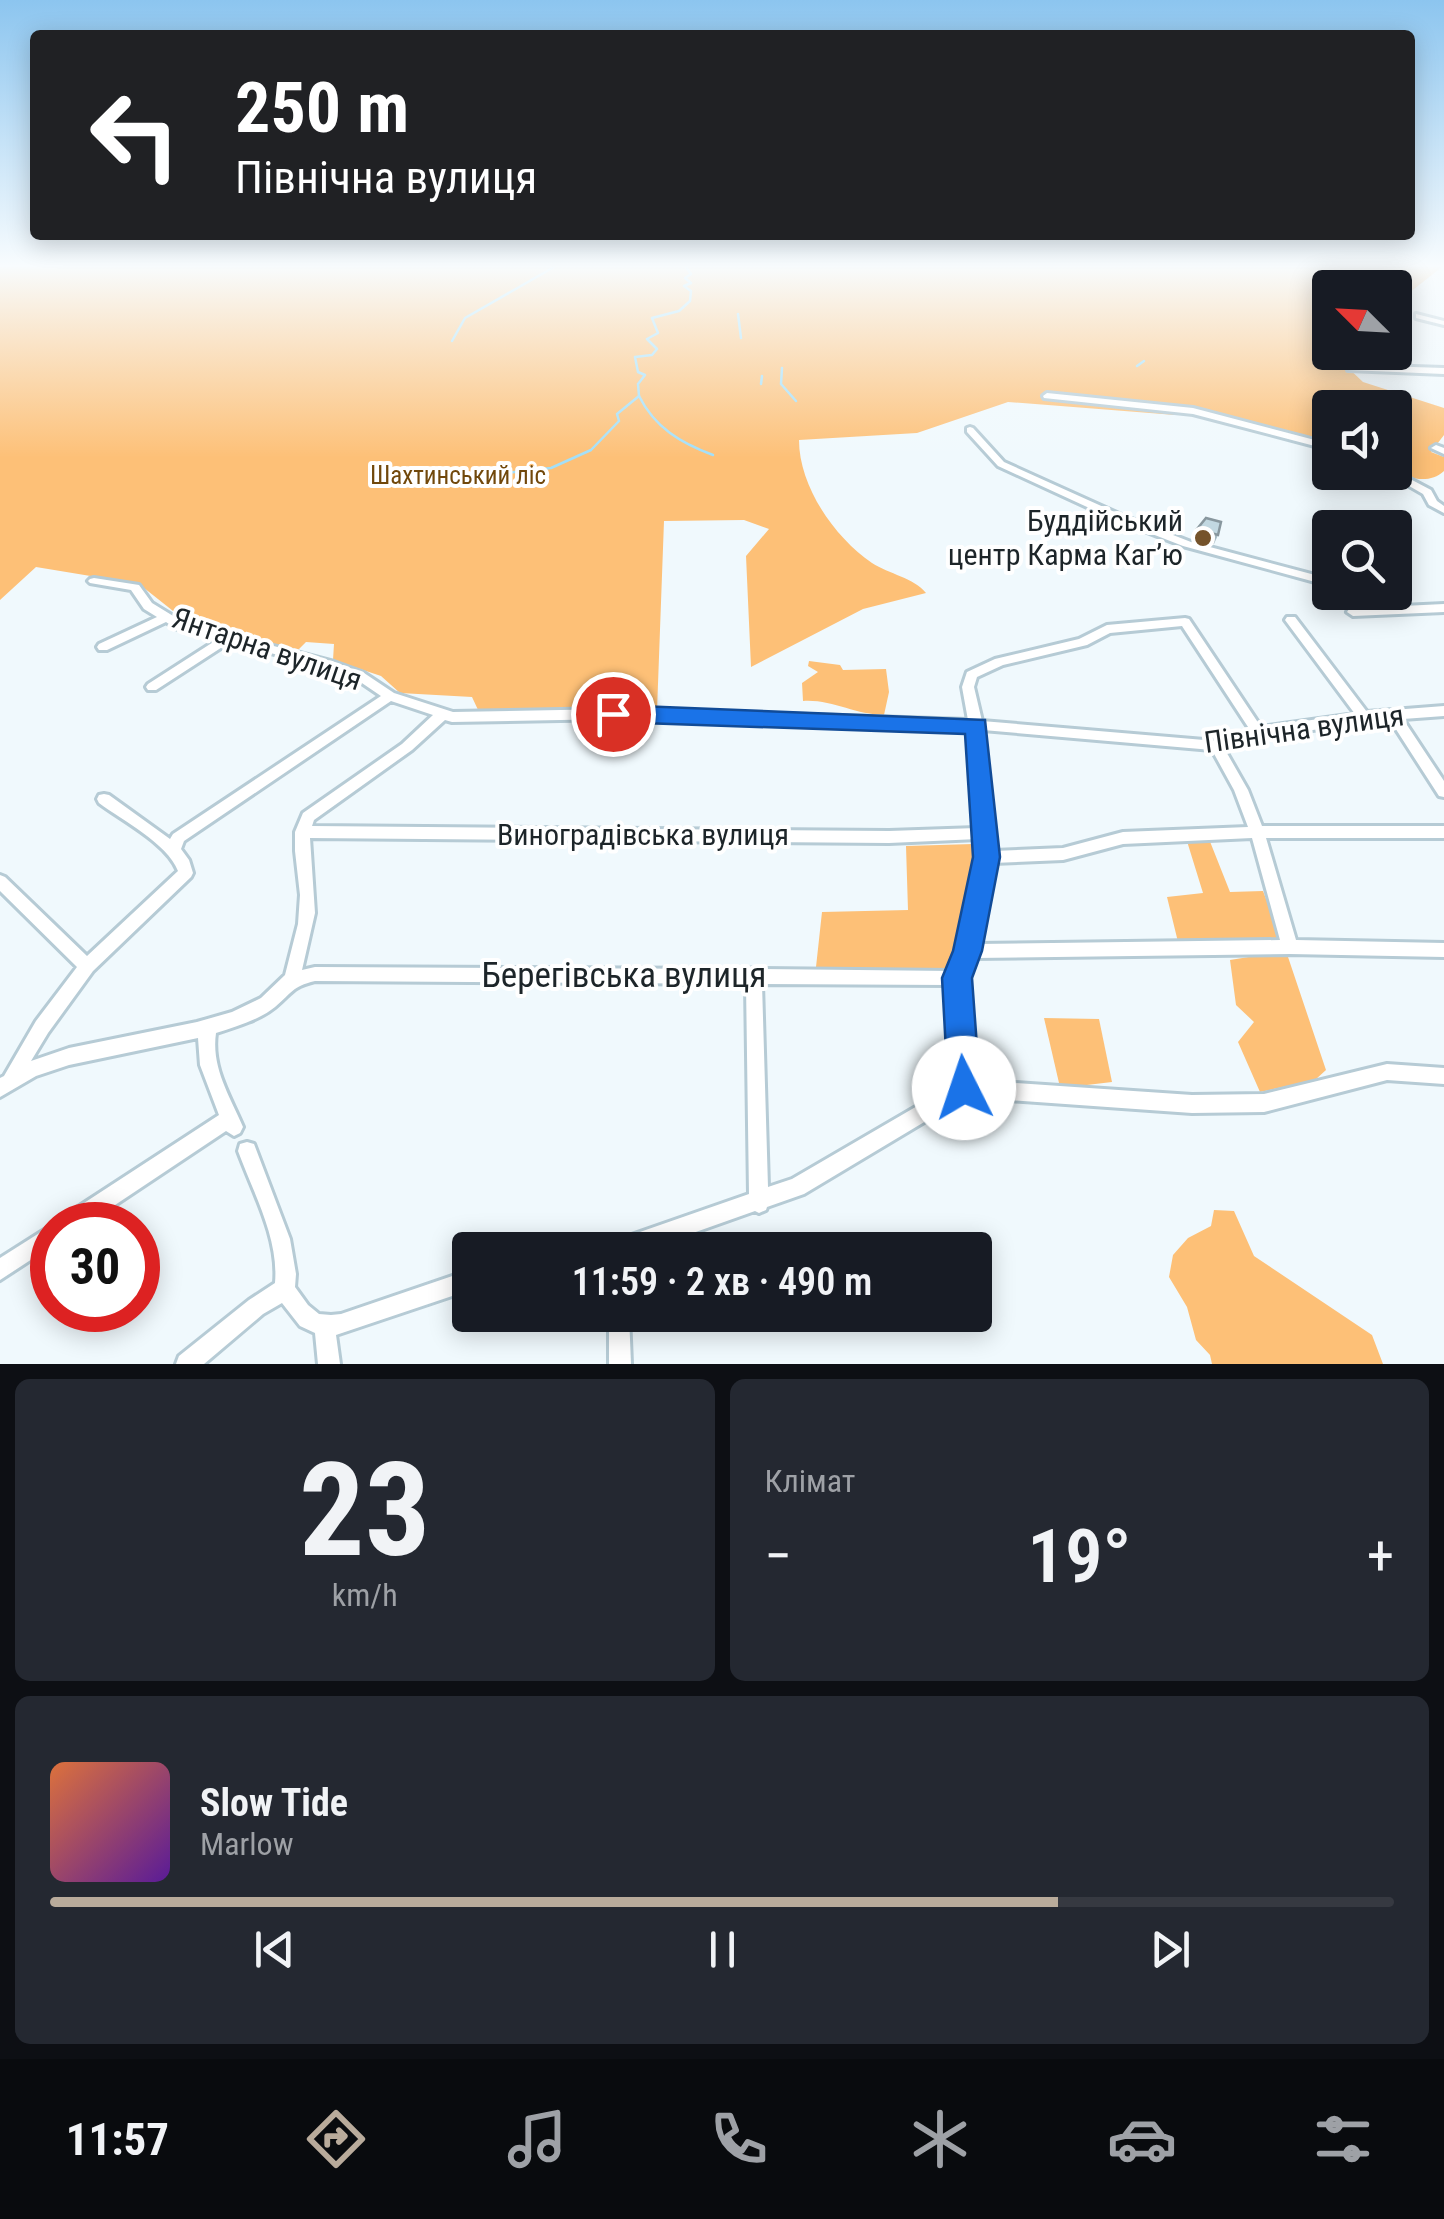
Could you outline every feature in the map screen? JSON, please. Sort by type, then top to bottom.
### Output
[{"type":"street","points":[[1414,370],[1444,371]]},
{"type":"street","points":[[1414,370],[1444,379]]},
{"type":"street","points":[[1047,396],[1194,410],[1312,442]]},
{"type":"street","points":[[970,430],[1000,464],[1114,516],[1187,544],[1312,578]]},
{"type":"street","points":[[1412,484],[1428,492],[1433,503],[1444,510]]},
{"type":"street","name":"Янтарна вулиця","points":[[94,580],[135,587],[148,606],[179,625],[342,669],[390,696]]},
{"type":"street","points":[[1353,612],[1444,608]]},
{"type":"street","points":[[1381,610],[1385,612]]},
{"type":"street","points":[[103,647],[132,630],[167,617]]},
{"type":"street","points":[[1291,620],[1364,717]]},
{"type":"street","points":[[964,1088],[957,978],[968,951],[986,857],[976,726],[968,688],[971,676],[985,667],[1082,642],[1107,629],[1185,622],[1258,732]]},
{"type":"street","points":[[152,687],[227,639]]},
{"type":"street","points":[[174,850],[178,838],[390,696]]},
{"type":"street","name":"Північна вулиця","points":[[390,696],[442,716],[613,714],[976,726],[1216,746],[1258,732],[1364,717],[1444,712]]},
{"type":"street","points":[[1394,715],[1444,792]]},
{"type":"street","points":[[5,1084],[51,1061],[208,1027],[240,1017],[268,1000],[291,980],[308,905],[300,848],[302,832],[314,810],[407,747],[442,716]]},
{"type":"street","points":[[1216,746],[1226,760],[1255,832],[1290,947]]},
{"type":"street","points":[[5,1084],[87,966],[181,880],[187,868],[174,850],[104,798]]},
{"type":"street","name":"Виноградівська вулиця","points":[[302,832],[890,836],[984,833]]},
{"type":"street","points":[[986,857],[1062,854],[1122,838],[1255,832],[1444,832]]},
{"type":"street","points":[[0,881],[87,966]]},
{"type":"street","points":[[968,951],[1290,947],[1444,950]]},
{"type":"street","name":"Берегівська вулиця","points":[[291,980],[315,974],[957,978]]},
{"type":"street","points":[[754,975],[759,1203]]},
{"type":"street","points":[[105,1202],[232,1123],[209,1068],[205,1039],[208,1027]]},
{"type":"street","points":[[672,1232],[796,1187],[964,1088],[1192,1104],[1264,1103],[1387,1072],[1444,1076]]},
{"type":"street","points":[[186,1364],[285,1289],[288,1275],[284,1256],[247,1152]]},
{"type":"street","points":[[0,1270],[30,1250]]},
{"type":"street","points":[[325,1329],[452,1286]]},
{"type":"street","points":[[285,1289],[305,1316],[325,1329]]},
{"type":"street","points":[[325,1329],[329,1364]]},
{"type":"street","points":[[619,1332],[620,1364]]},
{"type":"green space","name":"Шахтинський ліс","points":[[0,331],[1312,331],[1312,370],[1350,370],[1363,382],[1388,390],[1312,390],[1312,441],[1190,408],[1175,415],[1008,402],[917,433],[799,440],[805,475],[832,525],[872,563],[926,593],[863,609],[751,667],[746,556],[769,529],[744,520],[664,521],[657,711],[479,712],[472,697],[400,693],[381,676],[333,660],[334,644],[306,642],[296,652],[192,626],[139,584],[36,567],[0,600]]},
{"type":"green space","name":"Шахтинський ліс","points":[[1412,398],[1444,408],[1444,435],[1431,452],[1444,457],[1444,471],[1427,479],[1414,478]]},
{"type":"green space","points":[[809,661],[840,665],[843,670],[886,669],[889,692],[884,715],[803,701],[802,683],[818,672],[808,666]]},
{"type":"green space","points":[[1186,838],[1209,839],[1230,892],[1263,891],[1283,943],[1178,942],[1167,897],[1203,893]]},
{"type":"green space","points":[[973,844],[979,854],[951,973],[816,967],[822,912],[908,910],[906,846]]},
{"type":"green space","points":[[1286,951],[1326,1070],[1315,1080],[1260,1092],[1238,1042],[1254,1022],[1236,1005],[1230,960]]},
{"type":"green space","points":[[1044,1018],[1099,1019],[1112,1082],[1070,1087],[1059,1083]]},
{"type":"green space","points":[[1214,1210],[1234,1211],[1254,1256],[1372,1335],[1383,1364],[1212,1364],[1210,1355],[1196,1340],[1187,1307],[1169,1277],[1173,1255],[1188,1238],[1211,1226]]},
{"type":"building","points":[[1206,518],[1221,522],[1218,535],[1197,529]]},
{"type":"waterway","points":[[452,341],[458,331]]},
{"type":"waterway","points":[[639,396],[638,384],[645,375],[638,372],[635,357],[652,355],[657,349],[647,339],[657,331]]},
{"type":"waterway","points":[[740,331],[741,338]]},
{"type":"waterway","points":[[1137,366],[1144,361]]},
{"type":"waterway","points":[[782,368],[781,384],[796,401]]},
{"type":"waterway","points":[[761,384],[762,376]]},
{"type":"waterway","points":[[471,477],[551,468],[591,450],[619,421],[617,414],[639,396]]},
{"type":"waterway","points":[[639,396],[670,433],[713,455]]},
{"type":"place","name":"Буддійський центр Карма Кагʼю","points":[[1203,538]]},
{"type":"route","points":[[613,714],[976,726],[986,857],[968,951],[957,978],[964,1088]]}]
